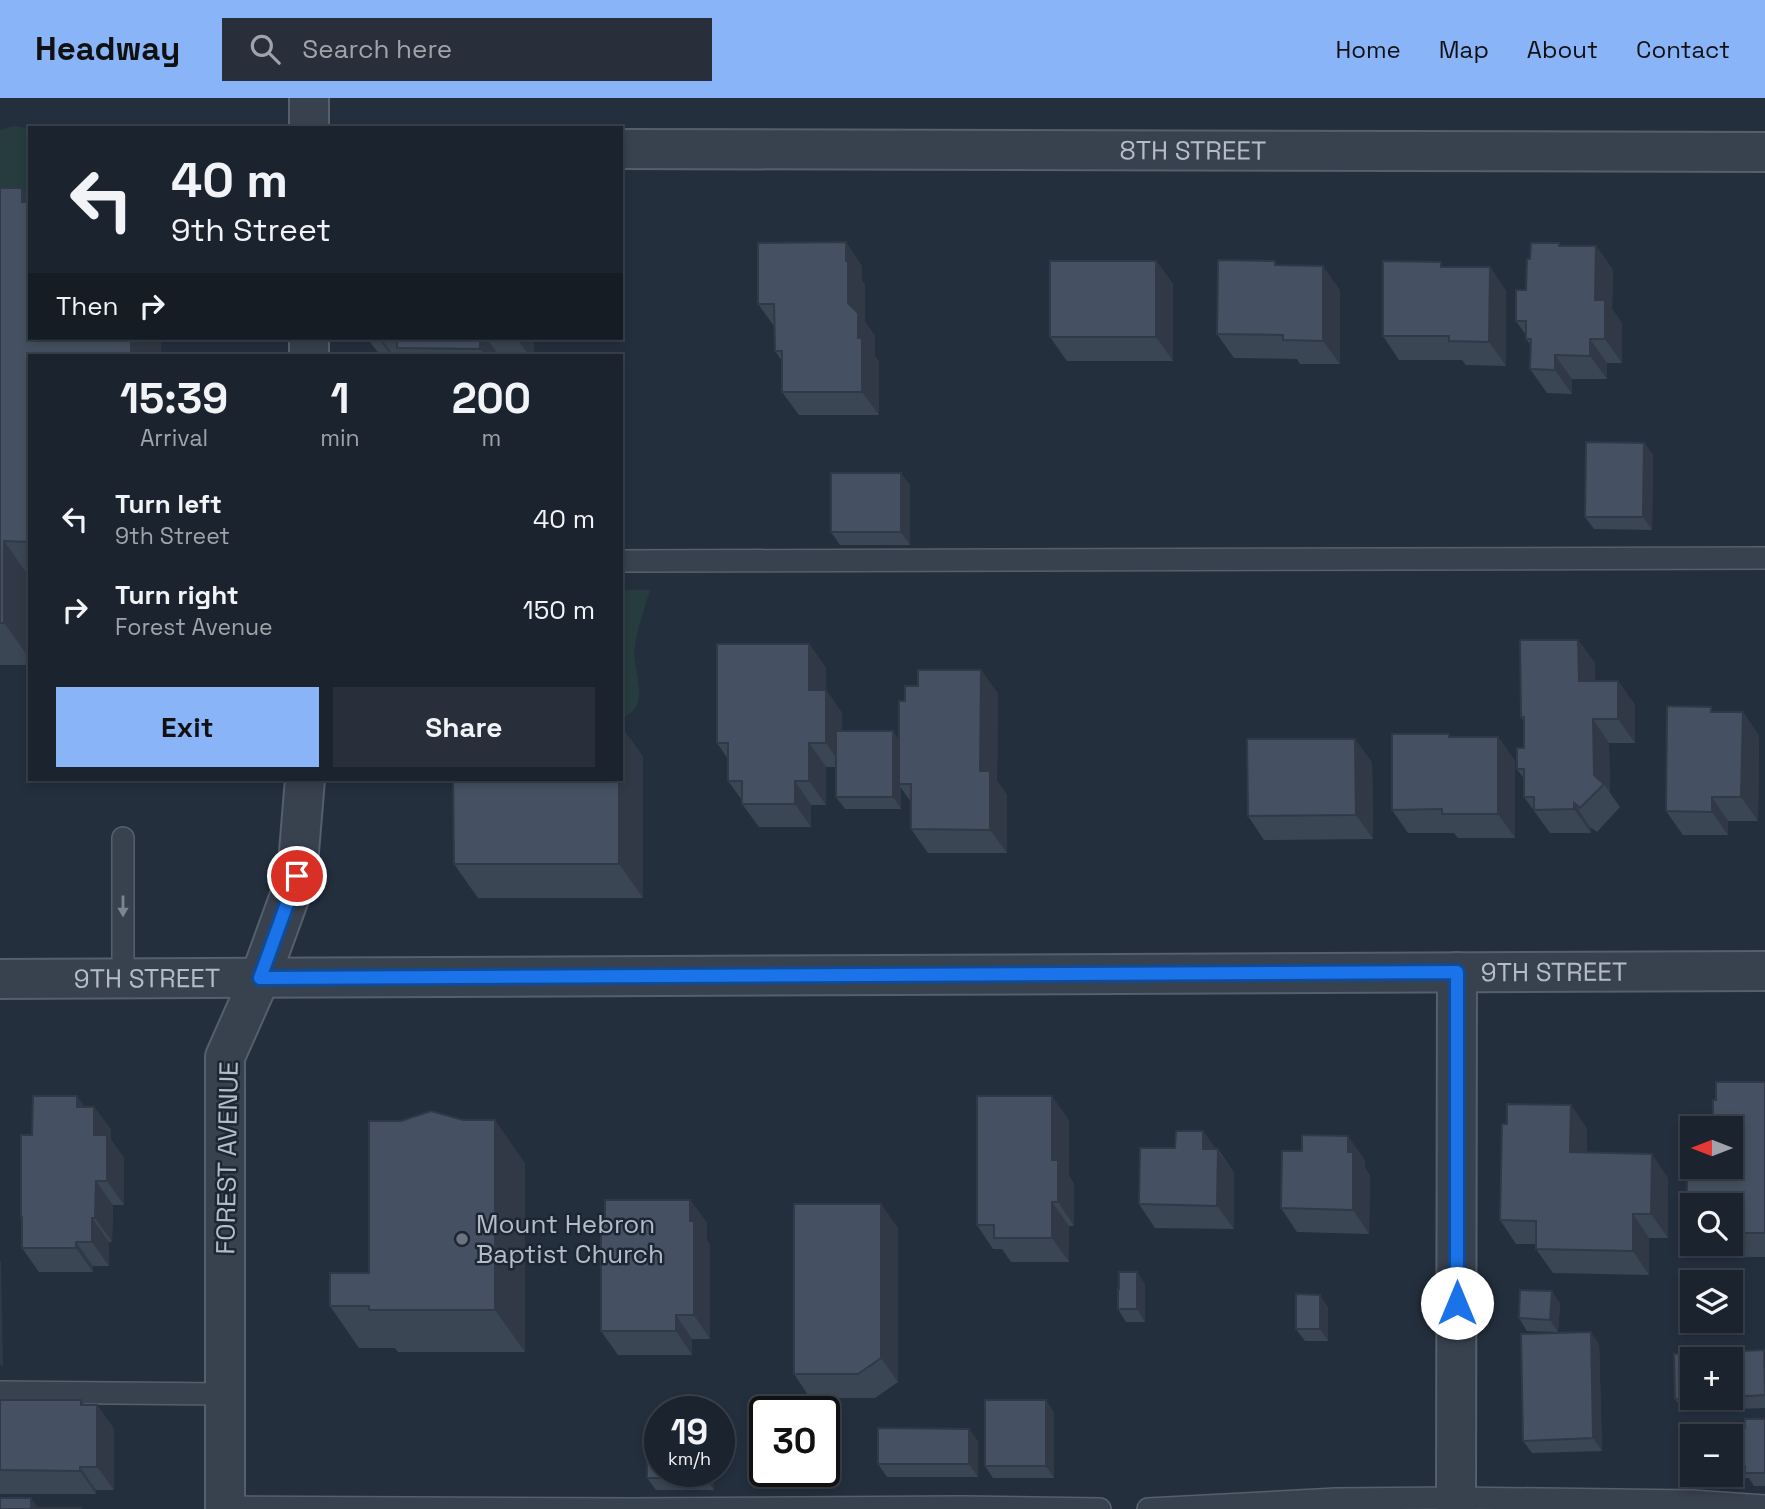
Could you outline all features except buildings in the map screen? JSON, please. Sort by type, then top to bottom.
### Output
[{"type":"street","points":[[309,98],[309,126]]},
{"type":"street","name":"8TH STREET","points":[[623,149],[1765,152]]},
{"type":"street","name":"FOREST AVENUE","points":[[225,1508],[226,1057],[260,978],[297,876],[305,781]]},
{"type":"street","name":"9TH STREET","points":[[0,979],[1765,971]]},
{"type":"street","points":[[1456,1503],[1457,972]]},
{"type":"lane","points":[[623,561],[1765,558]]},
{"type":"lane","points":[[123,838],[123,979]]},
{"type":"lane","points":[[0,1392],[225,1394]]},
{"type":"lane","points":[[1148,1509],[1336,1499],[1456,1503],[1692,1501],[1765,1506]]},
{"type":"lane","points":[[225,1508],[1100,1509]]},
{"type":"green space","points":[[13,126],[28,130],[28,221],[0,200],[0,130]]},
{"type":"green space","points":[[623,590],[650,590],[635,644],[639,696],[631,713],[623,717]]},
{"type":"place","name":"Mount Hebron Baptist Church","points":[[462,1239]]},
{"type":"route","points":[[297,876],[260,978],[1457,972],[1457,1303]]}]
